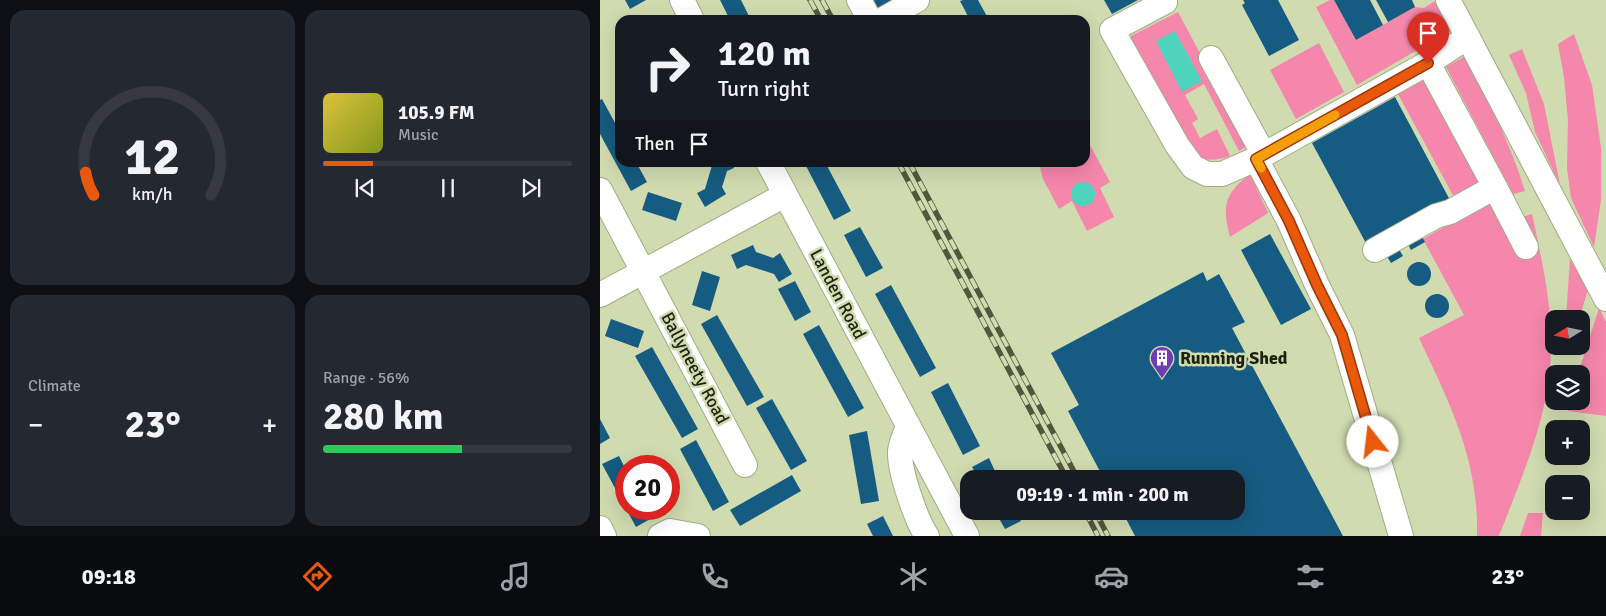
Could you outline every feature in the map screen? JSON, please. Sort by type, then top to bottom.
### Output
[{"type":"street","points":[[682,0],[690,15]]},
{"type":"street","points":[[859,0],[867,15]]},
{"type":"street","points":[[1164,0],[1165,2],[1112,30],[1177,145],[1193,167],[1206,174],[1222,174],[1260,157],[1428,63],[1468,37]]},
{"type":"street","points":[[1448,0],[1606,299]]},
{"type":"street","points":[[1211,58],[1260,157],[1317,285],[1342,335],[1400,536]]},
{"type":"street","points":[[1428,63],[1526,247]]},
{"type":"street","name":"Landen Road","points":[[771,167],[967,536]]},
{"type":"street","points":[[1375,250],[1436,216],[1450,212],[1495,187]]},
{"type":"street","name":"Ballyneety Road","points":[[600,190],[745,465]]},
{"type":"street","points":[[600,295],[785,195]]},
{"type":"street","points":[[908,425],[900,450],[902,464],[911,499],[927,536]]},
{"type":"street","points":[[600,528],[604,536]]},
{"type":"street","points":[[660,536],[670,530],[698,536]]},
{"type":"shaded area","points":[[1334,0],[1356,40],[1415,7],[1424,8],[1435,1],[1450,31],[1357,85],[1316,7]]},
{"type":"shaded area","points":[[1178,12],[1249,145],[1239,151],[1204,84],[1185,95],[1198,119],[1192,123],[1200,138],[1217,129],[1230,156],[1212,160],[1193,156],[1129,47],[1131,36]]},
{"type":"shaded area","points":[[1574,34],[1592,85],[1601,148],[1601,200],[1594,247],[1571,198],[1567,168],[1568,121],[1564,77],[1558,44]]},
{"type":"shaded area","points":[[1319,43],[1344,92],[1296,119],[1270,70]]},
{"type":"shaded area","points":[[1522,49],[1544,104],[1560,185],[1535,132],[1526,93],[1509,55]]},
{"type":"shaded area","points":[[1467,55],[1506,139],[1525,191],[1513,194],[1446,67]]},
{"type":"shaded area","points":[[1424,80],[1481,184],[1455,199],[1398,94]]},
{"type":"shaded area","points":[[1090,145],[1110,182],[1100,188],[1114,217],[1087,231],[1072,201],[1059,209],[1043,179],[1040,167],[1090,167]]},
{"type":"shaded area","points":[[1250,174],[1268,213],[1230,237],[1226,217],[1227,201],[1235,188]]},
{"type":"shaded area","points":[[1490,201],[1522,217],[1532,214],[1545,278],[1549,310],[1545,310],[1545,355],[1550,355],[1550,365],[1545,365],[1545,400],[1534,441],[1499,536],[1477,536],[1476,508],[1468,457],[1452,410],[1419,338],[1464,315],[1423,239]]},
{"type":"shaded area","points":[[1570,258],[1588,290],[1582,310],[1567,310]]},
{"type":"shaded area","points":[[1599,308],[1606,322],[1606,416],[1568,411],[1590,410],[1590,365],[1581,365],[1584,355],[1590,355],[1590,336]]},
{"type":"shaded area","points":[[1528,513],[1543,513],[1541,536],[1520,536]]},
{"type":"water","points":[[1175,31],[1202,81],[1182,92],[1156,41]]},
{"type":"water","points":[[1083,182],[1088,183],[1094,189],[1094,199],[1088,205],[1083,206],[1078,205],[1072,199],[1071,194],[1072,189],[1078,183]]},
{"type":"building","points":[[625,0],[646,0],[630,9]]},
{"type":"building","points":[[720,0],[741,0],[748,15],[728,15]]},
{"type":"building","points":[[866,0],[904,0],[876,15],[874,15]]},
{"type":"building","points":[[978,0],[986,15],[967,15],[960,1]]},
{"type":"building","points":[[1104,0],[1138,0],[1112,14]]},
{"type":"building","points":[[1243,0],[1278,0],[1299,40],[1269,56],[1242,5],[1245,3]]},
{"type":"building","points":[[1334,0],[1370,0],[1383,25],[1356,40]]},
{"type":"building","points":[[1376,0],[1412,0],[1415,7],[1388,22]]},
{"type":"building","points":[[1395,97],[1451,202],[1368,247],[1312,143]]},
{"type":"building","points":[[602,99],[615,123],[615,162],[600,134],[600,100]]},
{"type":"building","points":[[618,167],[639,167],[647,182],[631,191]]},
{"type":"building","points":[[712,167],[734,167],[727,171],[722,187],[726,194],[705,207],[697,193],[705,189]]},
{"type":"building","points":[[807,167],[828,167],[851,211],[834,220]]},
{"type":"building","points":[[648,192],[682,203],[676,221],[642,210]]},
{"type":"building","points":[[860,227],[883,268],[866,277],[844,235]]},
{"type":"building","points":[[1420,233],[1425,242],[1411,250],[1406,240]]},
{"type":"building","points":[[1270,234],[1311,309],[1281,325],[1241,250]]},
{"type":"building","points":[[753,245],[756,252],[773,258],[780,253],[792,274],[779,282],[774,274],[746,265],[737,269],[731,255]]},
{"type":"building","points":[[1397,246],[1403,256],[1391,263],[1385,253]]},
{"type":"building","points":[[1419,262],[1427,266],[1431,274],[1427,282],[1419,286],[1411,282],[1407,274],[1411,266]]},
{"type":"building","points":[[702,271],[720,277],[710,311],[692,305]]},
{"type":"building","name":"Running Shed","points":[[1203,272],[1207,281],[1219,274],[1245,322],[1232,328],[1343,536],[1135,536],[1127,520],[1245,520],[1245,470],[1099,470],[1068,411],[1079,405],[1051,353]]},
{"type":"building","points":[[795,281],[811,312],[795,321],[778,289]]},
{"type":"building","points":[[891,285],[936,368],[920,377],[875,294]]},
{"type":"building","points":[[1437,294],[1445,298],[1449,306],[1445,314],[1437,318],[1429,314],[1425,306],[1429,298]]},
{"type":"building","points":[[717,315],[764,397],[747,406],[701,324]]},
{"type":"building","points":[[611,319],[644,331],[638,348],[605,336]]},
{"type":"building","points":[[819,325],[864,408],[848,417],[803,334]]},
{"type":"building","points":[[652,347],[698,429],[682,438],[635,356]]},
{"type":"building","points":[[948,383],[980,446],[963,455],[931,392]]},
{"type":"building","points":[[772,399],[807,461],[791,470],[756,408]]},
{"type":"building","points":[[600,419],[610,438],[600,444]]},
{"type":"building","points":[[867,431],[879,501],[861,504],[849,435]]},
{"type":"building","points":[[696,440],[729,502],[713,511],[680,449]]},
{"type":"building","points":[[615,458],[615,488],[602,464]]},
{"type":"building","points":[[989,458],[995,470],[974,470],[972,467]]},
{"type":"building","points":[[792,475],[801,491],[740,526],[730,510]]},
{"type":"building","points":[[883,516],[893,536],[873,536],[867,524]]},
{"type":"building","points":[[632,520],[648,520],[636,527]]},
{"type":"building","points":[[1000,520],[1020,520],[1021,521],[1005,529]]},
{"type":"railway","points":[[810,0],[818,15]]},
{"type":"railway","points":[[822,0],[830,15]]},
{"type":"railway","points":[[901,167],[1062,470]]},
{"type":"railway","points":[[912,167],[1073,470]]},
{"type":"railway","points":[[1090,520],[1098,536]]},
{"type":"railway","points":[[1100,520],[1108,536]]},
{"type":"slow traffic","points":[[1261,168],[1256,159],[1335,115]]},
{"type":"place","name":"Running Shed","points":[[1162,379]]},
{"type":"route","points":[[1373,442],[1342,335],[1317,285],[1289,221],[1256,159],[1428,63]]}]
